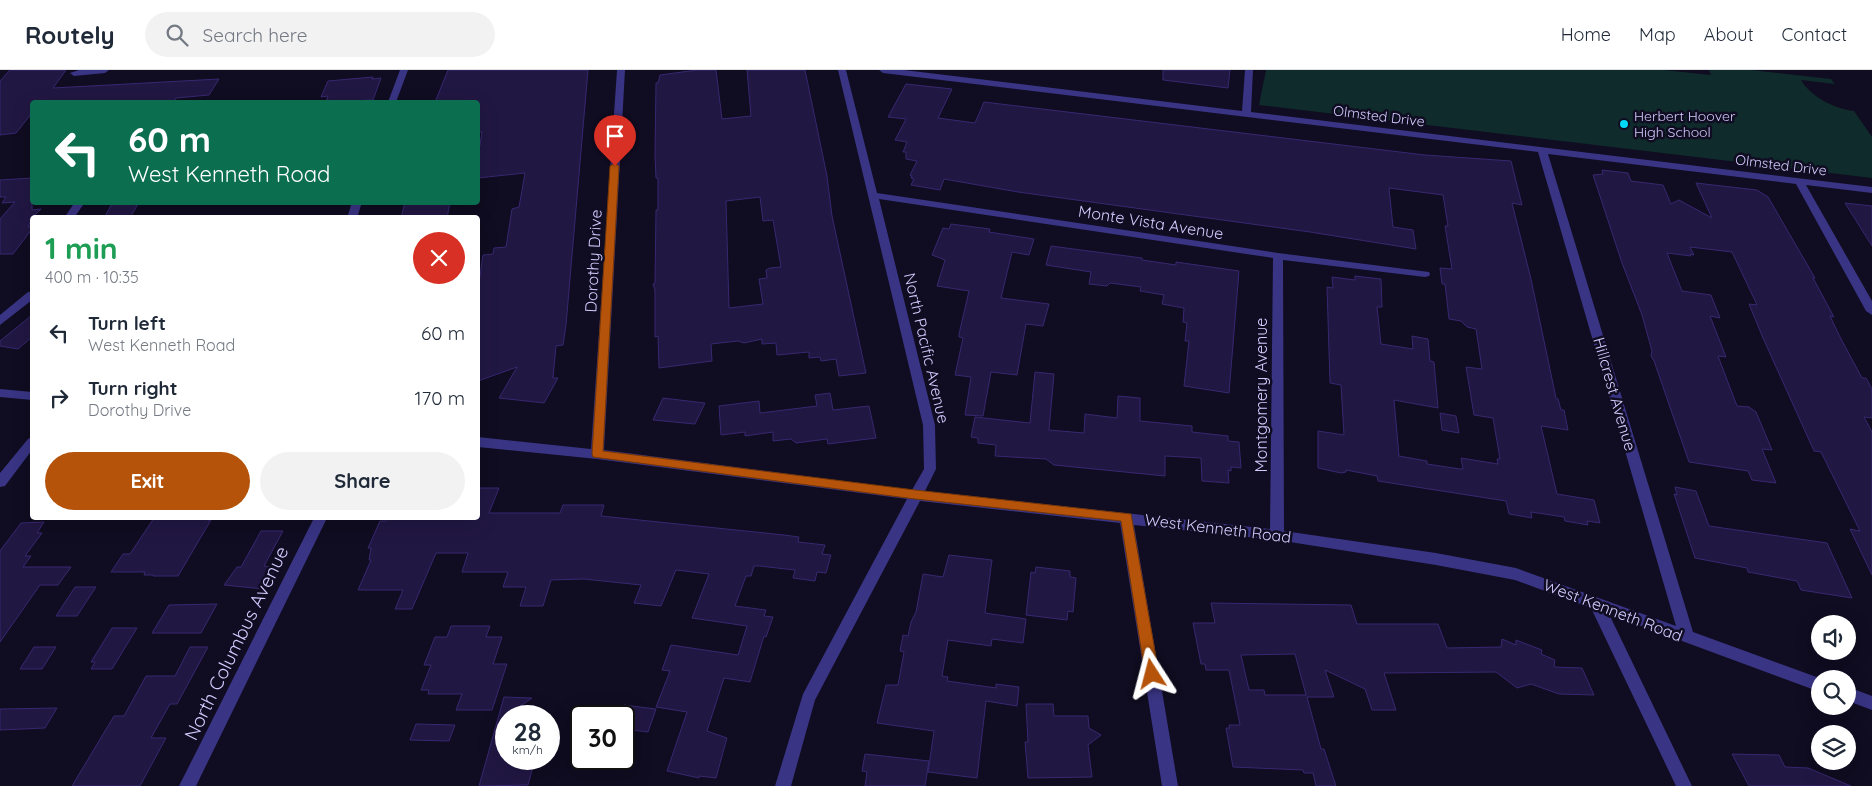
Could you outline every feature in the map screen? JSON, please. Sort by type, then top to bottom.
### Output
[{"type":"street","points":[[74,73],[105,70]]},
{"type":"street","points":[[393,100],[404,70]]},
{"type":"street","name":"Dorothy Drive","points":[[597,454],[620,70]]},
{"type":"street","name":"North Pacific Avenue","points":[[783,786],[808,699],[930,469],[929,425],[842,70]]},
{"type":"street","name":"Olmsted Drive","points":[[883,70],[1872,190]]},
{"type":"street","points":[[1246,114],[1249,70]]},
{"type":"street","name":"Hillcrest Avenue","points":[[1542,149],[1687,638]]},
{"type":"street","points":[[1799,181],[1872,311]]},
{"type":"street","name":"Monte Vista Avenue","points":[[873,195],[1278,256],[1425,274]]},
{"type":"street","name":"Montgomery Avenue","points":[[1277,535],[1278,256]]},
{"type":"street","points":[[0,321],[30,297]]},
{"type":"street","points":[[0,393],[30,396]]},
{"type":"street","name":"West Kenneth Road","points":[[480,442],[597,454],[915,495],[1277,535],[1436,559],[1516,574],[1811,682]]},
{"type":"street","points":[[0,482],[30,444]]},
{"type":"street","points":[[1126,517],[1170,786]]},
{"type":"street","name":"North Columbus Avenue","points":[[187,786],[319,520]]},
{"type":"street","points":[[1596,602],[1684,786]]},
{"type":"street","points":[[1856,697],[1872,703]]},
{"type":"green space","name":"Herbert Hoover High School","points":[[1266,70],[1664,70],[1711,75],[1709,70],[1751,70],[1831,79],[1835,84],[1801,80],[1817,97],[1839,108],[1854,111],[1872,137],[1872,178],[1259,105]]},
{"type":"building","points":[[10,70],[66,70],[53,88],[219,79],[209,95],[176,98],[175,100],[30,100],[30,116],[16,133],[0,135],[0,81]]},
{"type":"building","points":[[448,70],[588,70],[566,325],[563,345],[556,346],[553,378],[558,378],[544,403],[499,398],[517,367],[480,380],[480,276],[483,255],[493,254],[494,248],[506,247],[512,209],[519,207],[525,173],[480,178],[482,132],[480,132],[480,100],[436,100]]},
{"type":"building","points":[[697,70],[716,70],[722,119],[751,116],[747,70],[805,70],[827,176],[832,216],[866,373],[839,376],[836,359],[821,361],[820,357],[809,358],[809,352],[777,355],[776,343],[762,344],[762,339],[744,343],[738,341],[711,344],[712,361],[659,368],[658,336],[655,337],[655,290],[653,284],[655,283],[656,210],[658,210],[658,178],[656,178],[655,156],[656,83],[658,83],[660,75]],"holes":[[[760,197],[763,221],[773,220],[781,267],[766,270],[767,278],[759,279],[763,304],[729,308],[726,201]]]},
{"type":"building","points":[[1163,70],[1230,70],[1228,88],[1163,80]]},
{"type":"building","points":[[381,78],[373,100],[327,100],[328,96],[321,97],[328,81]]},
{"type":"building","points":[[906,84],[952,89],[938,118],[975,123],[984,102],[1425,155],[1511,161],[1522,205],[1512,203],[1531,279],[1556,398],[1561,410],[1564,410],[1568,430],[1541,426],[1557,494],[1594,500],[1600,523],[1587,521],[1588,525],[1565,521],[1564,517],[1531,512],[1532,518],[1509,514],[1506,501],[1378,481],[1377,476],[1346,470],[1346,472],[1341,473],[1318,468],[1318,431],[1344,435],[1341,385],[1330,383],[1327,287],[1333,288],[1332,277],[1355,280],[1355,276],[1381,279],[1382,307],[1377,307],[1381,344],[1413,349],[1412,336],[1428,339],[1430,361],[1434,362],[1438,408],[1394,400],[1399,456],[1427,461],[1427,464],[1460,469],[1463,469],[1461,458],[1498,464],[1497,459],[1500,459],[1493,418],[1474,415],[1466,367],[1482,369],[1476,329],[1467,327],[1461,321],[1449,319],[1445,284],[1442,284],[1440,268],[1452,269],[1445,226],[1448,226],[1443,195],[1389,188],[1393,227],[1413,230],[1416,249],[1310,232],[1018,192],[944,179],[940,190],[911,185],[914,179],[910,175],[917,161],[906,159],[906,152],[903,152],[907,142],[895,140],[906,119],[888,117]]},
{"type":"building","points":[[1602,170],[1628,173],[1631,181],[1663,185],[1671,204],[1679,200],[1712,218],[1696,183],[1757,190],[1768,197],[1815,278],[1813,278],[1834,317],[1830,316],[1862,378],[1866,378],[1872,389],[1872,418],[1864,417],[1872,432],[1872,575],[1850,529],[1860,531],[1821,452],[1814,451],[1763,338],[1749,304],[1757,305],[1732,252],[1690,247],[1694,255],[1690,254],[1691,256],[1667,253],[1682,291],[1711,295],[1720,318],[1710,316],[1726,357],[1718,356],[1737,406],[1749,407],[1756,412],[1772,450],[1762,449],[1776,483],[1752,480],[1748,471],[1689,462],[1651,356],[1652,351],[1642,315],[1622,263],[1593,175],[1603,174]]},
{"type":"building","points":[[30,178],[30,205],[32,205],[32,210],[41,209],[35,215],[30,215],[28,227],[30,226],[30,232],[13,254],[0,254],[0,219],[15,202],[2,203],[6,197],[0,197],[0,180]]},
{"type":"building","points":[[1845,203],[1872,206],[1872,246]]},
{"type":"building","points":[[111,205],[137,205],[132,215],[106,215]]},
{"type":"building","points":[[404,205],[449,205],[448,215],[402,215]]},
{"type":"building","points":[[951,224],[990,229],[989,232],[1034,239],[1029,255],[1012,252],[1001,298],[1049,304],[1043,326],[1026,324],[1017,375],[991,372],[983,416],[965,415],[971,377],[955,375],[963,338],[959,337],[959,334],[969,291],[937,286],[945,260],[932,255],[943,228],[949,229]]},
{"type":"building","points":[[1051,246],[1142,258],[1142,260],[1176,265],[1176,262],[1239,271],[1229,393],[1184,386],[1189,341],[1185,341],[1187,323],[1183,322],[1184,308],[1162,304],[1164,295],[1140,291],[1141,287],[1110,283],[1107,286],[1089,284],[1091,272],[1046,265]]},
{"type":"building","points":[[30,317],[30,339],[18,349],[0,346],[0,341]]},
{"type":"building","points":[[1035,372],[1054,374],[1049,430],[1084,433],[1085,414],[1117,418],[1118,396],[1140,398],[1140,421],[1192,426],[1192,432],[1228,436],[1228,441],[1239,442],[1241,468],[1231,467],[1231,471],[1228,470],[1229,483],[1202,481],[1201,458],[1165,456],[1165,476],[1054,465],[1046,459],[995,456],[996,445],[978,443],[978,438],[971,437],[975,417],[1030,423]]},
{"type":"building","points":[[830,393],[833,410],[869,406],[876,438],[828,444],[827,439],[796,443],[791,439],[773,441],[773,432],[745,436],[745,432],[721,435],[719,406],[759,401],[760,413],[817,406],[815,395]]},
{"type":"building","points":[[663,398],[705,403],[695,424],[653,420]]},
{"type":"building","points":[[1440,413],[1456,416],[1459,433],[1442,430]]},
{"type":"building","points":[[1675,487],[1696,491],[1709,526],[1827,543],[1852,598],[1801,590],[1797,581],[1748,572],[1747,568],[1695,558],[1674,494],[1677,495]]},
{"type":"building","points":[[480,488],[499,488],[489,513],[560,513],[563,505],[604,505],[601,516],[799,537],[798,542],[825,545],[822,554],[831,555],[826,573],[817,572],[815,581],[793,578],[795,570],[759,566],[754,566],[751,576],[746,576],[735,606],[766,610],[764,616],[773,617],[766,637],[764,636],[750,682],[724,678],[707,731],[727,738],[716,778],[699,776],[699,778],[667,771],[687,712],[656,707],[670,671],[662,670],[671,645],[738,655],[747,626],[692,618],[709,574],[676,570],[661,606],[634,603],[641,585],[584,579],[551,580],[543,606],[520,606],[526,587],[503,587],[508,572],[462,572],[468,553],[436,553],[412,609],[395,609],[403,590],[358,590],[371,560],[369,560],[371,548],[368,548],[380,521],[480,520]]},
{"type":"building","points":[[153,520],[211,520],[178,576],[144,575],[145,572],[111,572],[123,554],[130,554]]},
{"type":"building","points":[[44,522],[37,533],[42,533],[25,556],[31,556],[23,567],[71,567],[58,585],[40,585],[0,642],[0,551],[21,523]]},
{"type":"building","points":[[261,531],[283,531],[264,566],[277,568],[263,589],[224,585],[237,567],[241,567]]},
{"type":"building","points":[[949,555],[992,560],[985,613],[1026,619],[1023,643],[992,639],[991,646],[948,640],[942,676],[948,677],[947,681],[996,688],[996,684],[1019,687],[1017,706],[986,701],[977,778],[928,772],[934,731],[877,723],[886,685],[898,685],[904,652],[900,651],[903,635],[908,636],[911,622],[916,612],[923,574],[943,577]]},
{"type":"building","points":[[1036,567],[1070,571],[1070,577],[1076,578],[1073,612],[1068,611],[1067,620],[1026,615],[1031,572],[1035,573]]},
{"type":"building","points":[[75,587],[96,587],[77,616],[56,616]]},
{"type":"building","points":[[1211,603],[1351,605],[1357,624],[1438,624],[1447,648],[1501,647],[1502,639],[1516,645],[1516,640],[1542,650],[1541,654],[1555,660],[1554,667],[1582,668],[1594,695],[1559,694],[1531,684],[1517,688],[1496,672],[1384,673],[1396,710],[1372,710],[1365,689],[1325,670],[1334,697],[1307,697],[1321,749],[1324,749],[1336,786],[1316,786],[1313,773],[1304,773],[1303,770],[1233,767],[1226,728],[1230,728],[1229,725],[1240,725],[1229,670],[1206,670],[1205,664],[1201,664],[1193,623],[1215,623]],"holes":[[[1295,654],[1306,695],[1265,695],[1264,690],[1249,690],[1241,655]]]},
{"type":"building","points":[[217,604],[201,633],[152,633],[169,605]]},
{"type":"building","points":[[451,626],[490,626],[486,637],[502,637],[493,664],[507,664],[492,710],[456,710],[462,694],[428,694],[429,690],[421,690],[431,665],[424,665],[435,637],[447,637]]},
{"type":"building","points":[[112,628],[137,628],[112,669],[91,669],[95,662],[91,662]]},
{"type":"building","points":[[34,647],[56,647],[42,669],[20,669]]},
{"type":"building","points":[[190,647],[208,647],[177,704],[170,704],[151,738],[166,738],[140,786],[72,786],[114,716],[124,716],[146,676],[175,676]]},
{"type":"building","points":[[504,697],[532,698],[522,705],[502,705]]},
{"type":"building","points":[[1026,704],[1053,704],[1054,716],[1088,716],[1089,728],[1101,735],[1088,745],[1092,777],[1028,778],[1025,742],[1028,742]]},
{"type":"building","points":[[635,706],[656,709],[648,732],[635,730]]},
{"type":"building","points":[[57,708],[45,728],[0,730],[0,709]]},
{"type":"building","points":[[416,724],[455,725],[449,741],[410,740]]},
{"type":"building","points":[[495,729],[495,770],[532,770],[528,785],[479,786]]},
{"type":"building","points":[[865,754],[929,761],[925,786],[865,786],[867,772],[862,771]]},
{"type":"building","points":[[1732,754],[1779,755],[1785,767],[1808,768],[1851,786],[1749,786]]},
{"type":"place","name":"Herbert Hoover High School","points":[[1624,124]]},
{"type":"route","points":[[615,166],[597,454],[915,495],[1126,517],[1152,674]]}]
